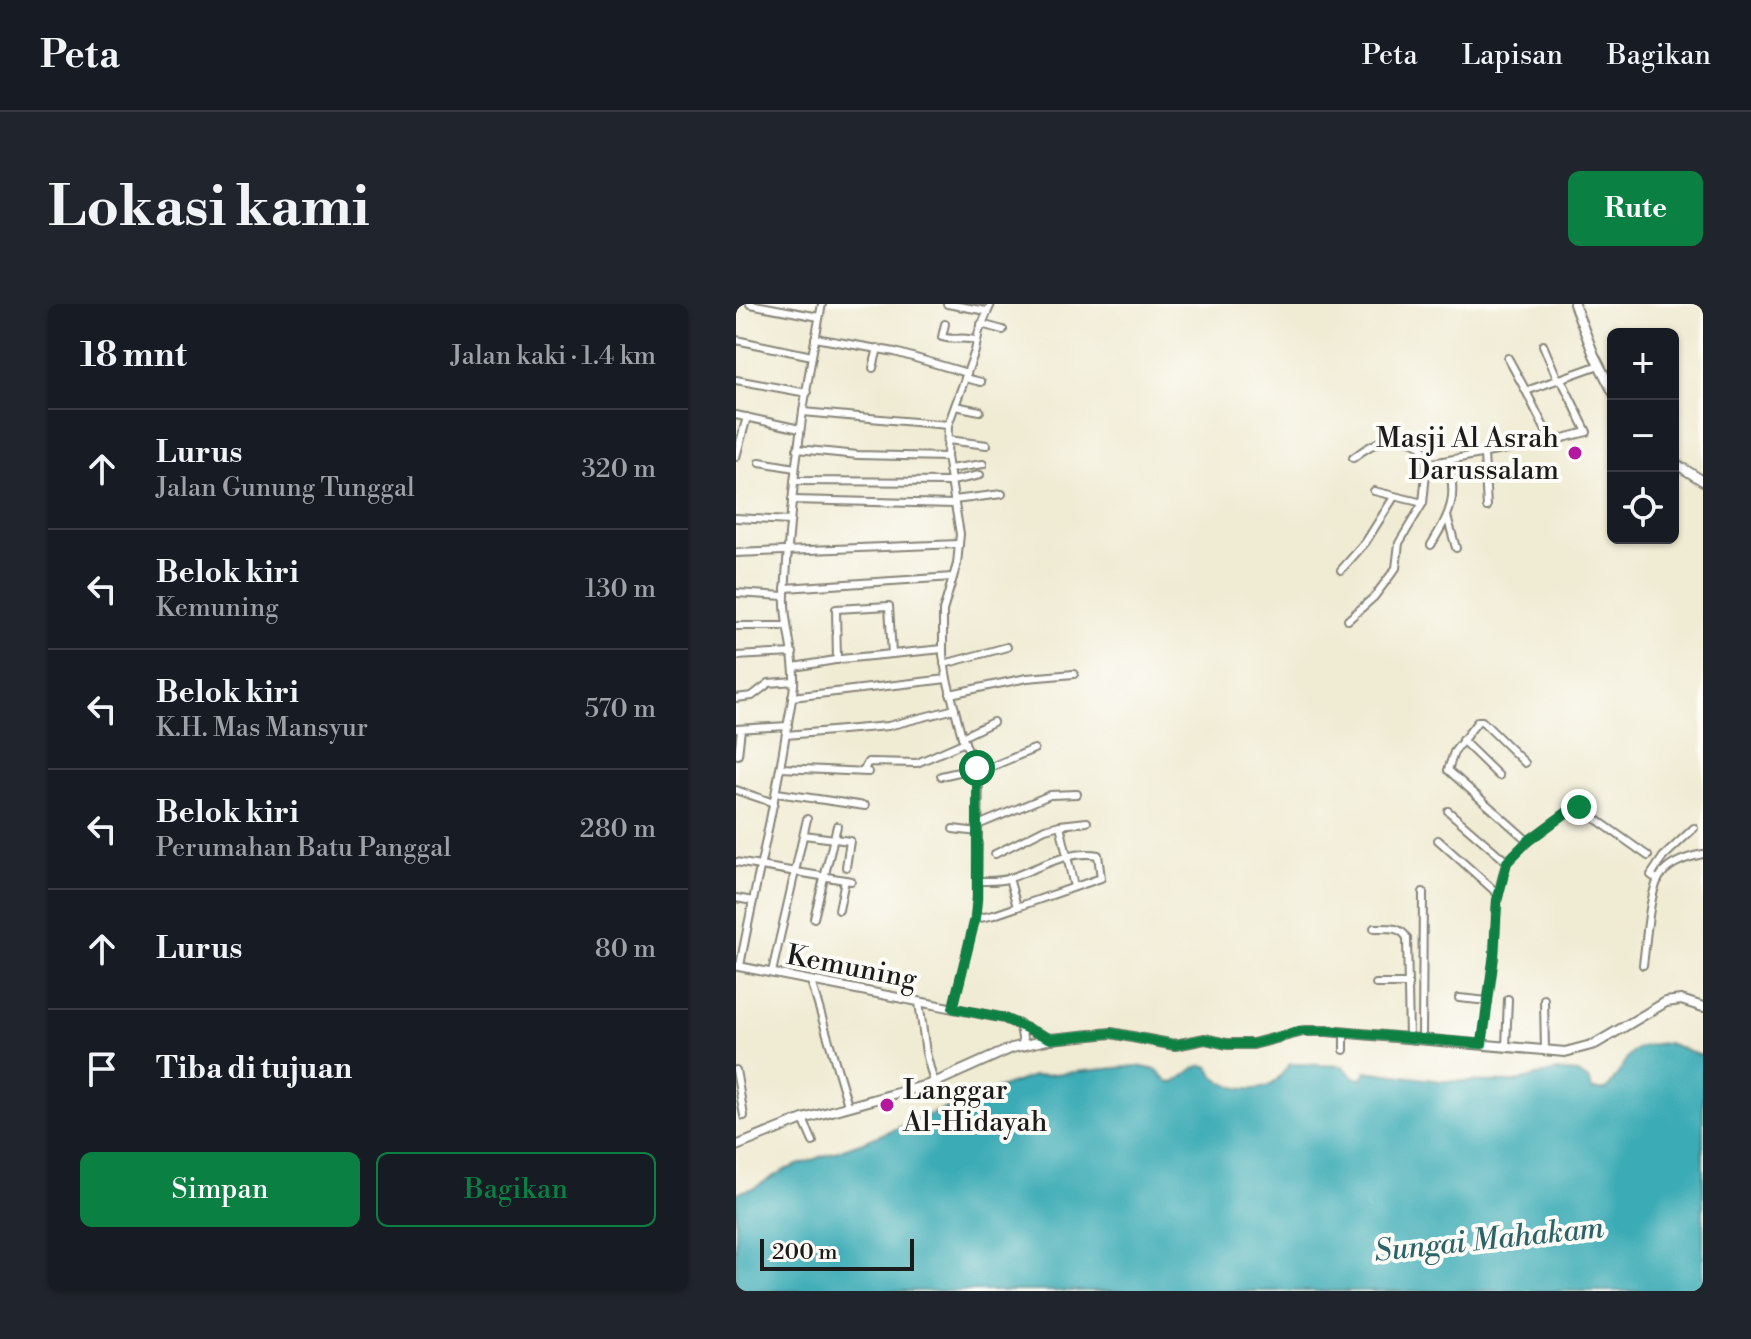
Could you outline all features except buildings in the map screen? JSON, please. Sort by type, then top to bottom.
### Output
[{"type":"main road","points":[[1574,304],[1607,380]]},
{"type":"main road","points":[[1679,466],[1703,481]]},
{"type":"main road","points":[[736,1146],[803,1119],[934,1083],[990,1057],[1051,1039],[1111,1033],[1175,1045],[1205,1039],[1227,1044],[1253,1044],[1303,1031],[1545,1051],[1579,1050],[1670,1001],[1686,1001],[1703,1007]]},
{"type":"street","points":[[750,304],[819,317]]},
{"type":"street","points":[[738,966],[777,793],[792,697],[793,653],[785,626],[790,521],[797,449],[822,304]]},
{"type":"street","points":[[947,304],[987,311]]},
{"type":"street","points":[[953,1008],[975,919],[978,770],[964,739],[944,664],[943,611],[959,544],[959,525],[947,457],[948,425],[981,324],[991,304]]},
{"type":"street","points":[[945,324],[942,337],[977,341]]},
{"type":"street","points":[[981,324],[1003,330]]},
{"type":"street","points":[[815,338],[878,348],[981,382]]},
{"type":"street","points":[[736,340],[812,356]]},
{"type":"street","points":[[1543,345],[1590,441]]},
{"type":"street","points":[[873,368],[878,348]]},
{"type":"street","points":[[1508,358],[1551,441]]},
{"type":"street","points":[[1526,391],[1599,365]]},
{"type":"street","points":[[736,380],[807,393]]},
{"type":"street","points":[[955,406],[980,411]]},
{"type":"street","points":[[803,412],[948,425]]},
{"type":"street","points":[[736,415],[800,429]]},
{"type":"street","points":[[736,457],[747,417]]},
{"type":"street","points":[[1427,464],[1587,432]]},
{"type":"street","points":[[1348,620],[1368,603],[1393,574],[1399,543],[1423,503],[1427,464],[1422,446],[1400,438],[1376,441],[1353,458]]},
{"type":"street","points":[[948,440],[987,445]]},
{"type":"street","points":[[797,449],[858,455],[947,457]]},
{"type":"street","points":[[1484,454],[1487,507]]},
{"type":"street","points":[[1431,545],[1447,516],[1453,497],[1447,461]]},
{"type":"street","points":[[760,462],[795,468]]},
{"type":"street","points":[[949,469],[983,464]]},
{"type":"street","points":[[794,481],[952,482],[980,475]]},
{"type":"street","points":[[1374,491],[1423,503]]},
{"type":"street","points":[[792,500],[955,502],[1002,494]]},
{"type":"street","points":[[1341,570],[1365,543],[1394,497]]},
{"type":"street","points":[[1447,516],[1456,548]]},
{"type":"street","points":[[736,518],[790,521]]},
{"type":"street","points":[[736,553],[959,544]]},
{"type":"street","points":[[736,593],[785,592],[953,577]]},
{"type":"street","points":[[837,660],[836,609],[889,606],[892,654]]},
{"type":"street","points":[[736,626],[785,626]]},
{"type":"street","points":[[944,664],[1007,647]]},
{"type":"street","points":[[794,667],[943,649]]},
{"type":"street","points":[[736,656],[793,653]]},
{"type":"street","points":[[950,694],[1027,678],[1074,674]]},
{"type":"street","points":[[792,697],[947,679]]},
{"type":"street","points":[[736,698],[752,696],[769,683],[794,681]]},
{"type":"street","points":[[786,735],[888,726],[955,709]]},
{"type":"street","points":[[1525,763],[1482,721],[1478,721],[1462,740],[1448,767],[1449,772],[1528,841]]},
{"type":"street","points":[[781,768],[866,771],[864,764],[868,762],[917,763],[993,722]]},
{"type":"street","points":[[738,755],[738,729],[788,726]]},
{"type":"street","points":[[1462,740],[1499,776]]},
{"type":"street","points":[[941,776],[978,770],[1034,749]]},
{"type":"street","points":[[736,790],[774,803]]},
{"type":"street","points":[[777,793],[865,806]]},
{"type":"street","points":[[953,829],[978,828],[1050,795],[1077,794]]},
{"type":"street","points":[[1482,1044],[1498,894],[1507,862],[1528,841],[1570,810],[1579,807],[1648,856]]},
{"type":"street","points":[[1448,811],[1507,862]]},
{"type":"street","points":[[772,972],[807,819]]},
{"type":"street","points":[[995,854],[1045,829],[1087,822]]},
{"type":"street","points":[[1060,825],[1074,887]]},
{"type":"street","points":[[814,918],[837,826]]},
{"type":"street","points":[[1658,880],[1651,875],[1655,866],[1694,828]]},
{"type":"street","points":[[804,835],[850,841],[846,867]]},
{"type":"street","points":[[1438,840],[1498,894]]},
{"type":"street","points":[[975,919],[1101,878],[1098,855],[1083,854],[1009,878],[978,881]]},
{"type":"street","points":[[1643,965],[1658,880],[1673,865],[1703,854]]},
{"type":"street","points":[[736,862],[848,881],[839,910]]},
{"type":"street","points":[[1009,878],[1017,907]]},
{"type":"street","points":[[1422,1039],[1423,892]]},
{"type":"street","points":[[736,898],[753,901]]},
{"type":"street","points":[[1374,928],[1395,928],[1404,932],[1408,947],[1409,1038]]},
{"type":"street","points":[[736,933],[746,935]]},
{"type":"street","name":"Kemuning","points":[[738,966],[953,1008],[1020,1024],[1051,1039]]},
{"type":"street","points":[[811,981],[848,1105]]},
{"type":"street","points":[[1376,984],[1408,984]]},
{"type":"street","points":[[1459,998],[1488,1001]]},
{"type":"street","points":[[1506,1047],[1508,999]]},
{"type":"street","points":[[1544,999],[1545,1051]]},
{"type":"street","points":[[919,1002],[926,1053],[934,1083]]},
{"type":"street","points":[[1020,1024],[1024,1046]]},
{"type":"street","points":[[1344,1032],[1344,1050]]},
{"type":"street","points":[[736,1070],[744,1116]]},
{"type":"street","points":[[803,1119],[813,1142]]},
{"type":"water","name":"Sungai Mahakam","points":[[1668,1043],[1703,1056],[1703,1291],[736,1291],[736,1193],[754,1188],[784,1170],[1033,1076],[1137,1066],[1157,1070],[1173,1083],[1194,1068],[1204,1066],[1209,1067],[1227,1085],[1255,1089],[1272,1084],[1290,1064],[1296,1064],[1343,1066],[1353,1077],[1362,1079],[1366,1071],[1441,1081],[1515,1082],[1555,1071],[1577,1073],[1590,1081],[1592,1090],[1606,1090],[1634,1051],[1652,1044]]},
{"type":"place","name":"Masji Al Asrah Darussalam","points":[[1575,453]]},
{"type":"place","name":"Langgar Al-Hidayah","points":[[887,1105]]},
{"type":"route","points":[[977,768],[975,919],[953,1008],[1003,1018],[1051,1039],[1111,1033],[1175,1045],[1205,1039],[1227,1044],[1253,1044],[1303,1031],[1327,1031],[1482,1044],[1494,955],[1497,901],[1507,862],[1528,841],[1570,810],[1579,807]]}]
